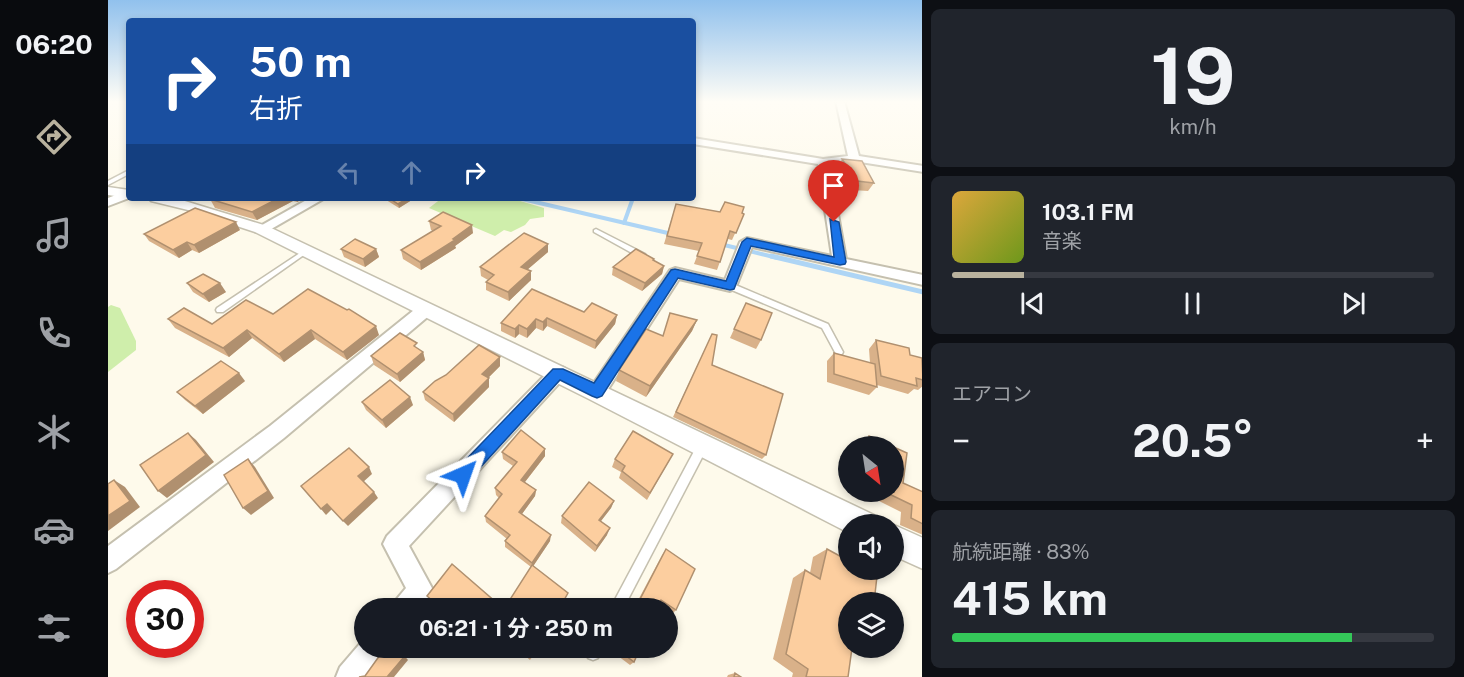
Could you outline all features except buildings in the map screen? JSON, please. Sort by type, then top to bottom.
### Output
[{"type":"street","points":[[848,133],[854,158]]},
{"type":"street","points":[[696,141],[823,162],[854,158],[922,169]]},
{"type":"street","points":[[823,162],[840,262]]},
{"type":"street","points":[[108,191],[126,194]]},
{"type":"street","points":[[108,202],[126,195]]},
{"type":"street","points":[[168,201],[261,229],[842,514]]},
{"type":"street","points":[[261,229],[313,201]]},
{"type":"street","points":[[597,392],[670,270],[730,286],[747,242],[922,280]]},
{"type":"street","points":[[108,561],[276,432],[425,310]]},
{"type":"street","points":[[414,598],[421,590],[394,544],[558,373]]},
{"type":"street","points":[[904,545],[922,554]]},
{"type":"street","points":[[350,677],[366,658]]},
{"type":"lane","points":[[108,183],[126,174]]},
{"type":"lane","points":[[596,231],[656,262]]},
{"type":"lane","points":[[220,310],[306,251]]},
{"type":"lane","points":[[730,286],[825,326],[839,352]]},
{"type":"lane","points":[[622,598],[703,445]]},
{"type":"green space","points":[[438,201],[520,201],[544,208],[544,217],[530,219],[525,225],[511,232],[504,230],[495,236],[429,208]]},
{"type":"green space","points":[[111,305],[120,308],[136,341],[136,350],[108,372],[108,307]]},
{"type":"waterway","points":[[531,201],[624,223]]},
{"type":"waterway","points":[[624,223],[632,201]]},
{"type":"waterway","points":[[624,223],[672,234]]},
{"type":"waterway","points":[[720,244],[778,258]]},
{"type":"waterway","points":[[771,256],[922,292]]},
{"type":"route","points":[[463,475],[558,373],[597,392],[675,273],[730,286],[747,242],[840,262],[834,222]]}]
